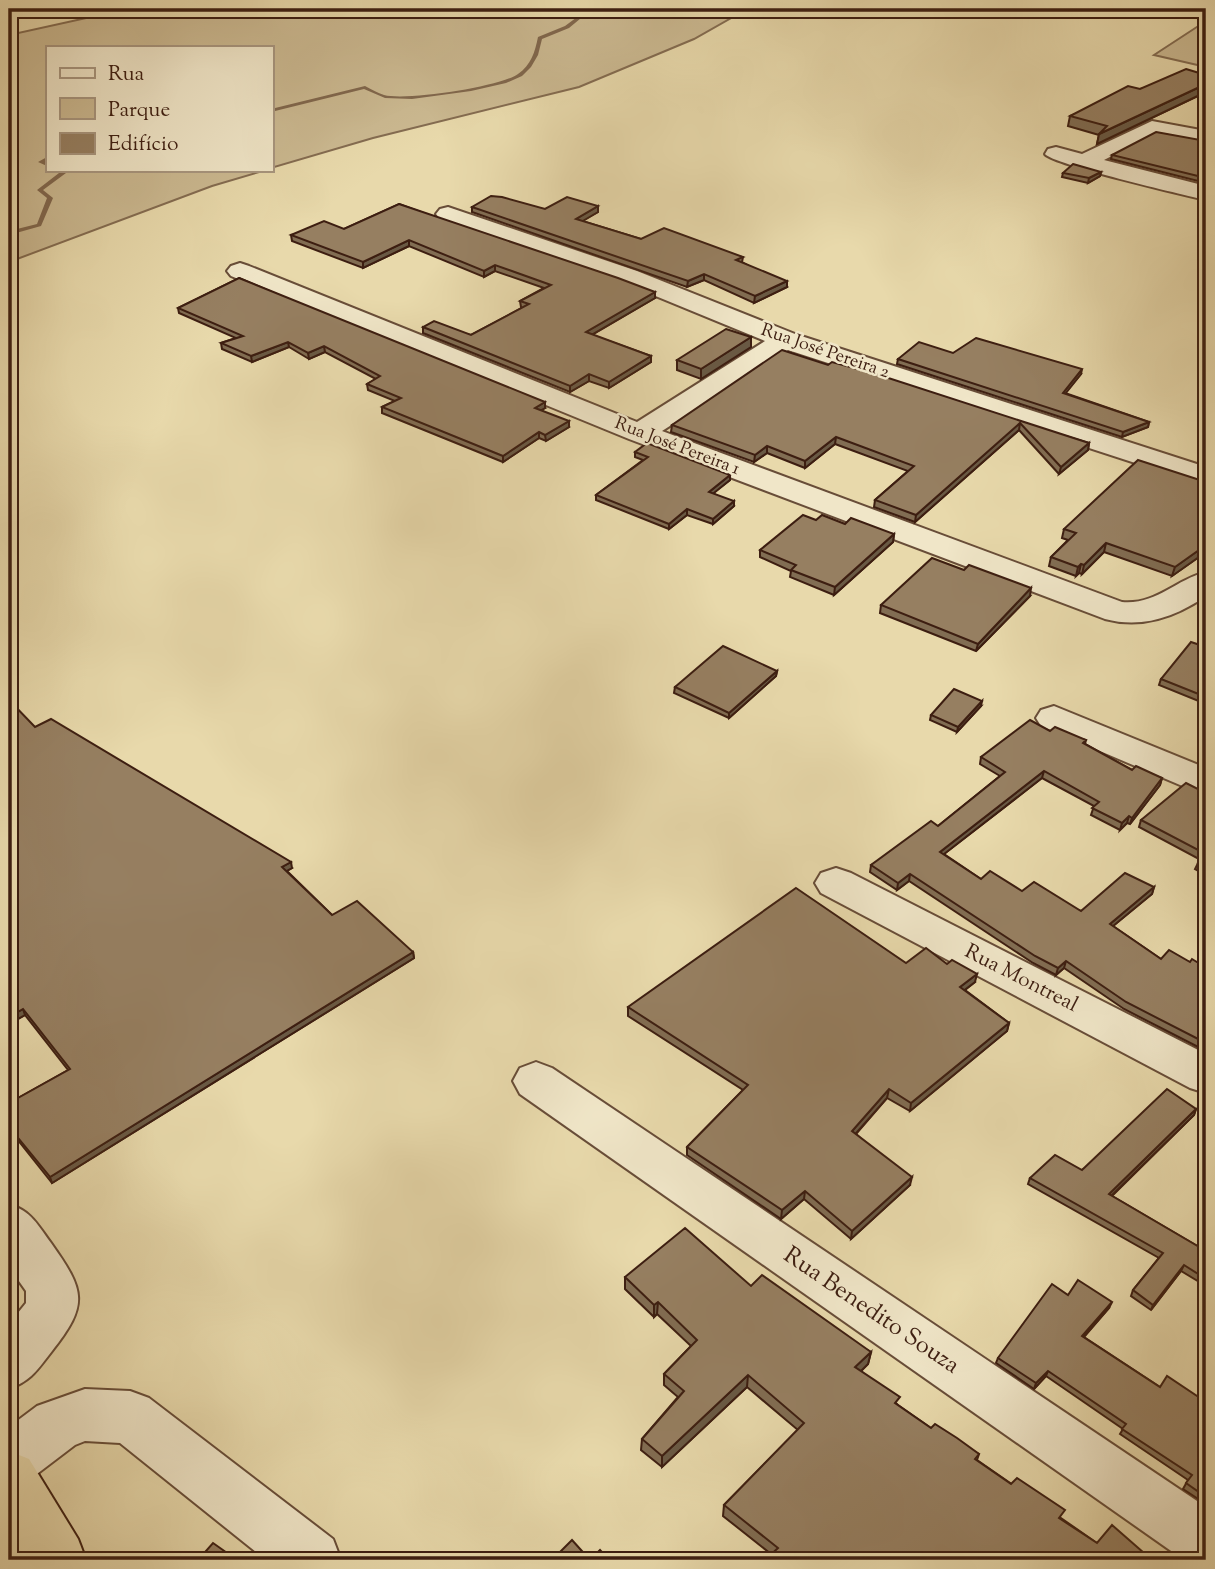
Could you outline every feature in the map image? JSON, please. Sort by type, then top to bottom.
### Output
[{"type":"highway","points":[[9,1479],[57,1560]]},
{"type":"street","points":[[9,11],[15,9]]},
{"type":"street","points":[[1083,162],[1152,127],[1206,137]]},
{"type":"street","points":[[1056,154],[1206,192]]},
{"type":"street","name":"Rua José Pereira 2","points":[[448,214],[628,276],[785,340],[1206,477]]},
{"type":"street","name":"Rua José Pereira 1","points":[[240,271],[639,433],[1117,612],[1133,615],[1159,611],[1206,582]]},
{"type":"street","points":[[639,433],[785,340]]},
{"type":"street","points":[[1054,718],[1206,783]]},
{"type":"street","name":"Rua Montreal","points":[[836,883],[1206,1075]]},
{"type":"street","name":"Rua Benedito Souza","points":[[536,1081],[1206,1541]]},
{"type":"street","points":[[9,1226],[51,1286],[54,1310],[9,1364]]},
{"type":"street","points":[[9,1461],[57,1425],[85,1415],[130,1417],[312,1560]]},
{"type":"green space","points":[[127,9],[747,9],[694,39],[579,87],[373,138],[273,167],[273,46],[46,46],[46,172],[259,172],[212,186],[9,262],[9,35]]},
{"type":"green space","points":[[1206,21],[1206,67],[1154,55]]},
{"type":"building","points":[[1186,69],[1206,75],[1206,84],[1099,134],[1107,126],[1070,116],[1128,86],[1140,89]]},
{"type":"building","points":[[1156,132],[1206,141],[1206,178],[1112,155]]},
{"type":"building","points":[[1073,164],[1101,172],[1089,178],[1063,173]]},
{"type":"building","points":[[491,196],[545,209],[567,197],[598,206],[576,219],[641,239],[664,228],[743,257],[736,260],[787,281],[755,296],[704,274],[688,281],[472,207]]},
{"type":"building","points":[[399,204],[655,292],[586,332],[651,356],[609,382],[589,374],[570,386],[423,327],[434,321],[471,335],[529,304],[520,301],[551,285],[495,265],[484,271],[409,240],[363,262],[291,235],[324,221],[344,229]]},
{"type":"building","points":[[239,278],[545,402],[535,408],[569,421],[545,435],[539,432],[503,456],[382,407],[401,398],[367,384],[380,376],[324,346],[308,353],[288,342],[251,356],[221,343],[243,336],[178,308]]},
{"type":"building","points":[[726,329],[751,337],[701,369],[677,360]]},
{"type":"building","points":[[976,338],[1082,369],[1063,393],[1149,422],[1123,432],[898,359],[919,342],[953,353]]},
{"type":"building","points":[[782,350],[828,365],[832,362],[876,374],[1089,443],[1061,467],[1020,423],[916,515],[875,500],[914,466],[836,437],[805,461],[767,446],[755,455],[672,425]]},
{"type":"building","points":[[647,443],[730,475],[709,492],[734,501],[713,519],[687,509],[669,524],[596,495],[648,457],[635,452]]},
{"type":"building","points":[[1138,460],[1206,482],[1206,545],[1175,567],[1106,543],[1084,565],[1078,567],[1051,557],[1076,533],[1064,529]]},
{"type":"building","points":[[803,515],[816,520],[822,515],[845,524],[851,518],[894,534],[835,587],[791,570],[796,565],[760,550]]},
{"type":"building","points":[[932,558],[964,570],[969,565],[1031,588],[978,644],[881,605]]},
{"type":"building","points":[[1191,642],[1206,647],[1206,697],[1161,679]]},
{"type":"building","points":[[723,646],[777,671],[729,713],[675,687]]},
{"type":"building","points":[[954,689],[982,701],[958,727],[931,715]]},
{"type":"building","points":[[9,700],[35,727],[51,719],[291,862],[282,867],[332,915],[357,901],[413,952],[50,1177],[9,1127],[9,1103],[70,1069],[23,1009],[9,1017]]},
{"type":"building","points":[[1030,720],[1050,731],[1055,727],[1086,740],[1083,743],[1132,770],[1136,766],[1162,778],[1132,818],[1129,816],[1122,823],[1092,808],[1099,802],[1044,771],[940,852],[981,879],[990,871],[1022,891],[1034,882],[1081,911],[1125,873],[1154,887],[1110,924],[1161,959],[1169,950],[1190,962],[1192,959],[1206,966],[1206,1043],[1126,1002],[1066,961],[1058,968],[1035,956],[910,874],[898,883],[871,865],[931,821],[938,826],[1005,772],[981,757]]},
{"type":"building","points":[[1186,783],[1206,793],[1206,854],[1141,820]]},
{"type":"building","points":[[1206,854],[1206,867],[1198,863]]},
{"type":"building","points":[[796,888],[906,963],[926,948],[947,964],[952,960],[977,974],[960,987],[1009,1023],[911,1103],[889,1089],[852,1131],[912,1177],[852,1231],[805,1191],[782,1210],[687,1147],[748,1085],[628,1007]]},
{"type":"building","points":[[1167,1089],[1196,1109],[1109,1194],[1206,1251],[1206,1279],[1184,1265],[1153,1305],[1133,1290],[1163,1253],[1030,1178],[1055,1155],[1082,1170]]},
{"type":"building","points":[[685,1228],[751,1286],[762,1275],[871,1352],[855,1367],[900,1397],[895,1403],[931,1428],[935,1424],[957,1438],[979,1454],[975,1459],[1011,1484],[1017,1478],[1065,1510],[1059,1518],[1097,1543],[1112,1525],[1152,1560],[765,1560],[778,1548],[724,1505],[804,1423],[748,1375],[662,1456],[642,1439],[684,1391],[664,1374],[697,1340],[658,1302],[654,1305],[625,1277]]},
{"type":"building","points":[[1078,1280],[1112,1302],[1082,1336],[1160,1387],[1167,1376],[1206,1402],[1206,1497],[1186,1483],[1192,1475],[1122,1429],[1126,1424],[1048,1371],[1036,1383],[998,1358],[1052,1284],[1068,1295]]},
{"type":"building","points":[[572,1540],[590,1560],[552,1560]]},
{"type":"building","points":[[213,1543],[230,1555],[232,1553],[243,1560],[198,1560]]},
{"type":"building","points":[[600,1550],[609,1560],[590,1560]]},
{"type":"waterway","points":[[273,110],[365,87],[385,97],[396,98],[451,93],[505,82],[520,75],[529,66],[536,55],[540,38],[567,27],[590,9]]},
{"type":"waterway","points":[[46,160],[41,162],[46,164]]},
{"type":"waterway","points":[[9,233],[39,225],[50,198],[40,190],[63,173],[61,172]]}]
